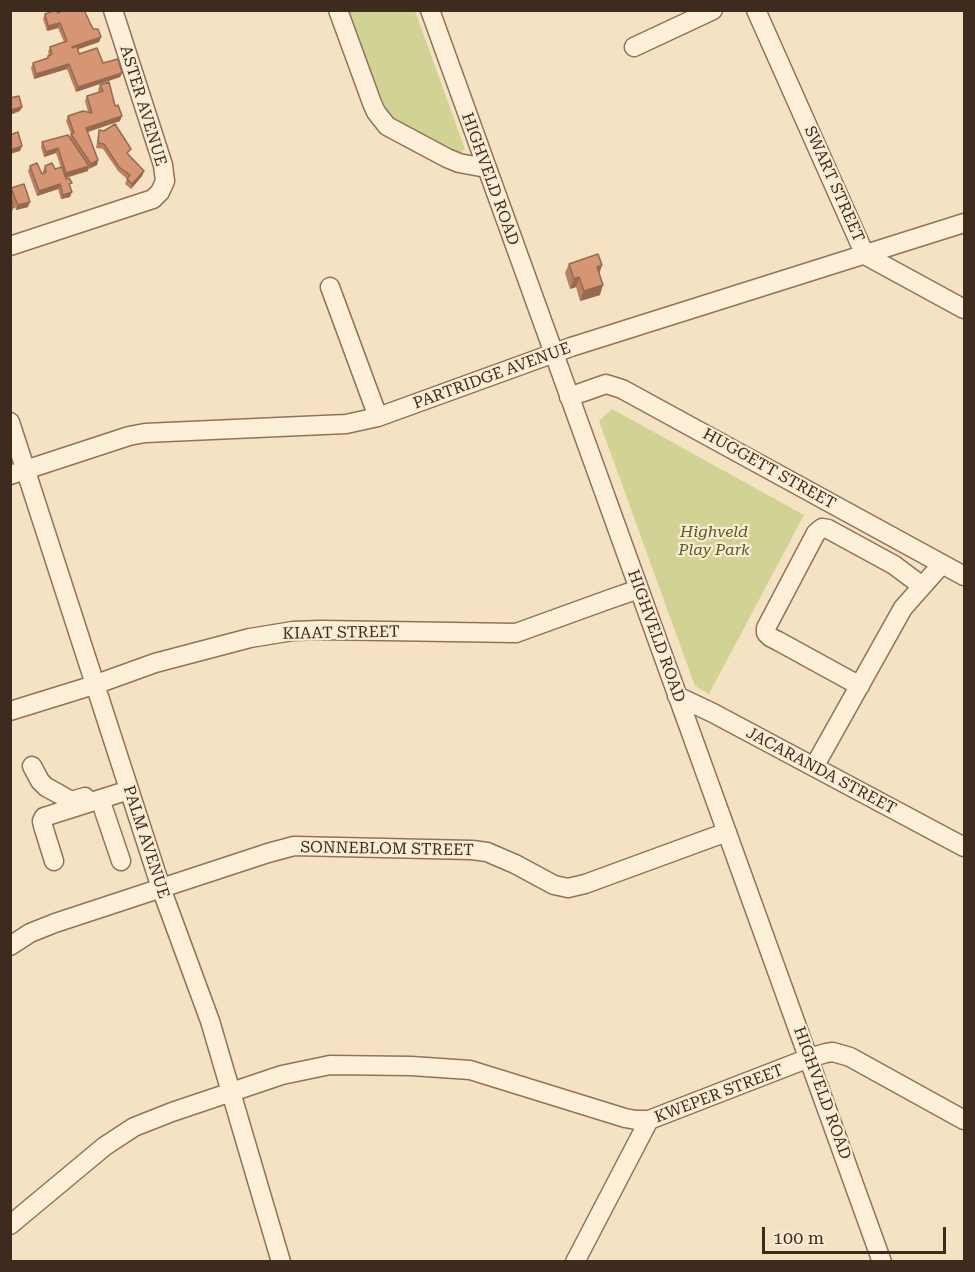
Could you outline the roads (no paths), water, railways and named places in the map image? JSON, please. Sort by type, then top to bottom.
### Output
[{"type":"street","name":"ASTER AVENUE","points":[[10,246],[153,199],[160,192],[165,181],[163,165],[113,10]]},
{"type":"street","points":[[338,10],[372,103],[387,126],[447,158],[459,163],[486,168]]},
{"type":"street","name":"HIGHVELD ROAD","points":[[429,10],[882,1262]]},
{"type":"street","points":[[634,47],[713,10]]},
{"type":"street","name":"SWART STREET","points":[[756,10],[865,255],[964,309]]},
{"type":"street","name":"PARTRIDGE AVENUE","points":[[18,472],[145,433],[346,424],[378,417],[554,353],[964,223]]},
{"type":"street","points":[[330,287],[378,417]]},
{"type":"street","name":"HUGGETT STREET","points":[[569,397],[606,384],[622,389],[964,576]]},
{"type":"street","name":"PALM AVENUE","points":[[10,422],[18,472],[94,685],[161,888],[210,1022],[281,1262]]},
{"type":"street","points":[[860,686],[766,633],[766,627],[818,530],[828,529],[898,567],[922,586]]},
{"type":"street","points":[[814,767],[903,608],[942,564]]},
{"type":"street","name":"KIAAT STREET","points":[[10,711],[155,663],[250,638],[293,631],[320,630],[516,633],[639,589]]},
{"type":"street","name":"JACARANDA STREET","points":[[677,696],[964,847]]},
{"type":"street","points":[[32,766],[46,787],[71,801],[128,785]]},
{"type":"street","points":[[54,861],[43,826],[44,817],[100,799],[128,785]]},
{"type":"street","points":[[100,799],[121,861]]},
{"type":"street","name":"SONNEBLOM STREET","points":[[10,946],[30,933],[55,923],[282,848],[309,845],[487,852],[555,885],[568,888],[577,887],[727,832]]},
{"type":"street","name":"KWEPER STREET","points":[[575,1262],[649,1120],[809,1058],[833,1052],[850,1057],[964,1120]]},
{"type":"street","points":[[10,1225],[119,1135],[172,1112],[293,1071],[330,1065],[460,1069],[625,1118],[649,1120]]},
{"type":"park label","name":"Highveld Play Park","points":[[714,541]]}]
